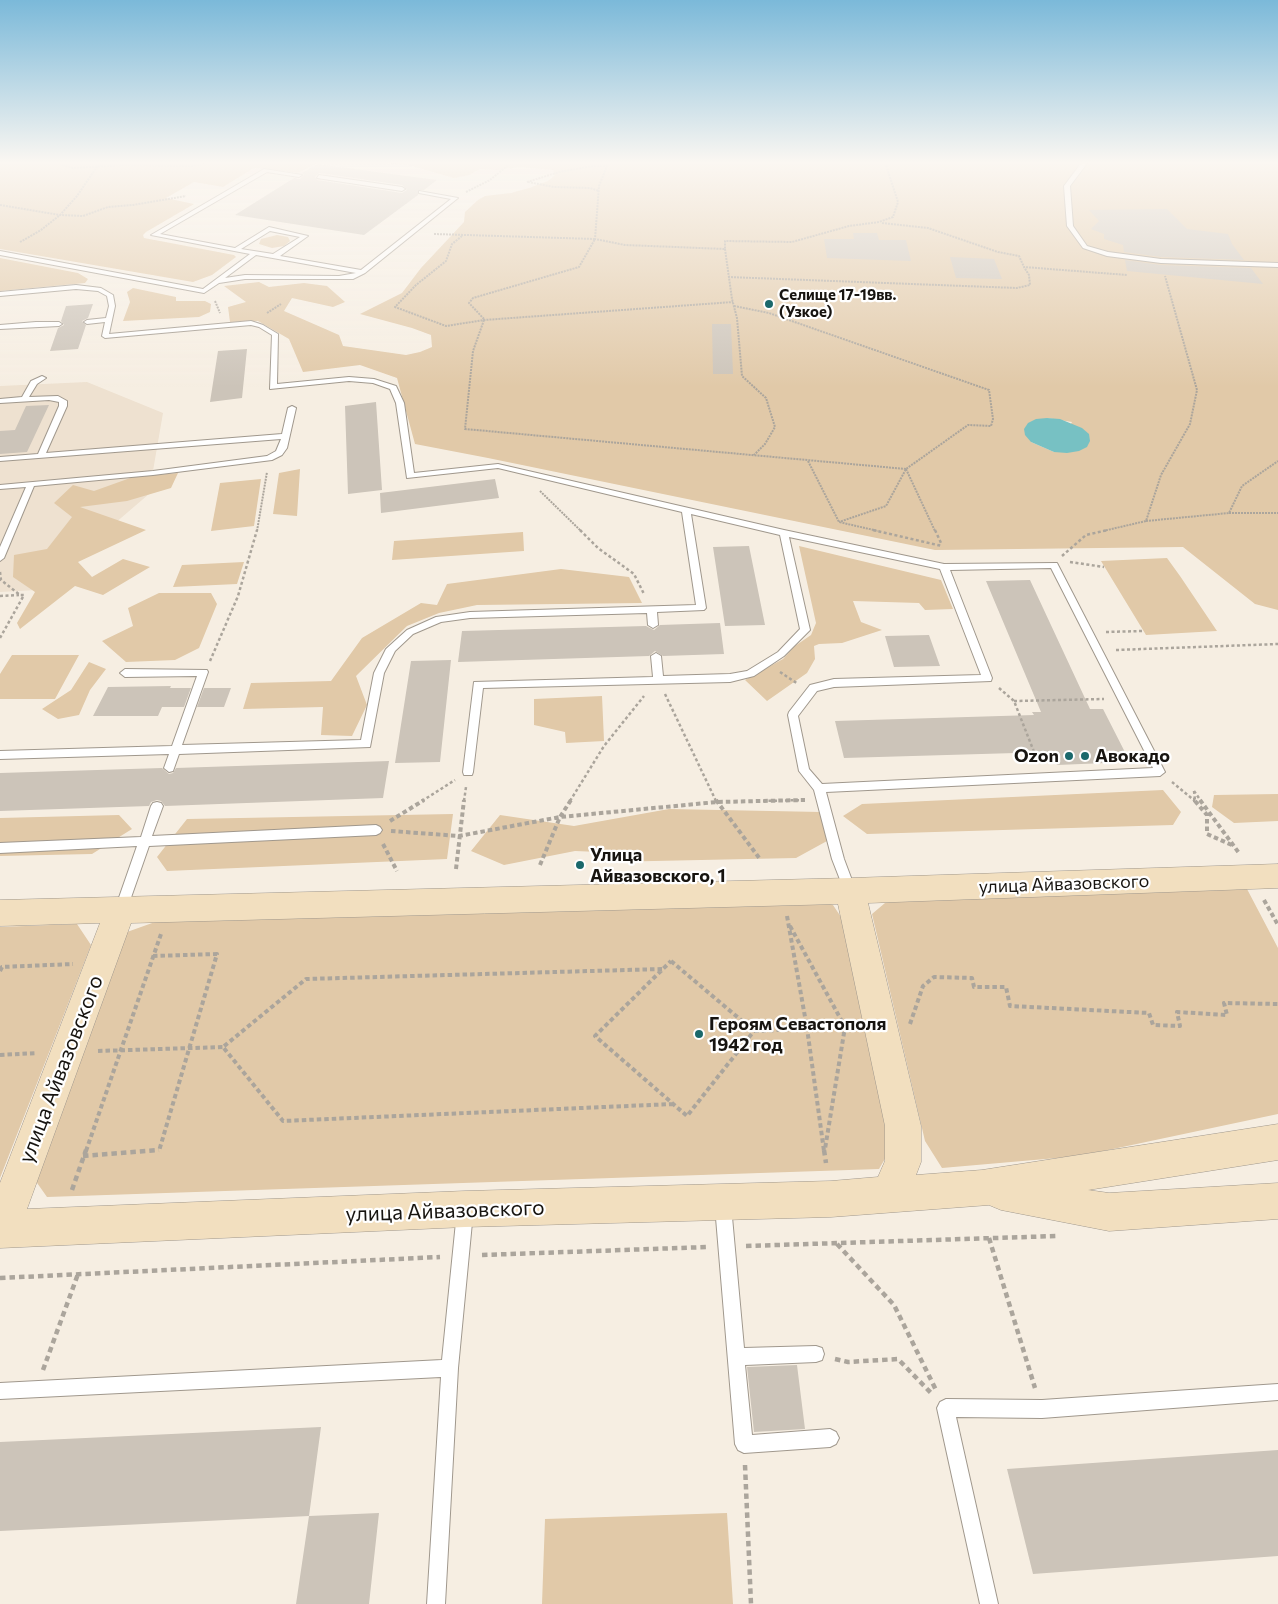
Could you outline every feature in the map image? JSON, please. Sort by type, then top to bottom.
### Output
[{"type":"main road","name":"улица Айвазовского","points":[[0,913],[850,891],[1278,876]]},
{"type":"main road","points":[[850,891],[903,1126],[903,1162],[889,1195]]},
{"type":"main road","name":"улица Айвазовского","points":[[121,909],[0,1229],[465,1209],[831,1199],[982,1188],[1278,1142]]},
{"type":"main road","name":"улица Айвазовского","points":[[982,1188],[1109,1212],[1278,1201]]},
{"type":"lane","points":[[170,237],[363,272]]},
{"type":"lane","points":[[237,249],[256,237]]},
{"type":"lane","points":[[275,256],[304,237]]},
{"type":"lane","points":[[217,281],[245,277],[353,277],[363,272],[408,237]]},
{"type":"lane","points":[[1078,237],[1085,247],[1107,254],[1161,261],[1278,265]]},
{"type":"lane","points":[[0,253],[204,291],[255,253]]},
{"type":"lane","points":[[0,294],[76,287],[99,289],[110,295],[112,306],[105,336],[251,323],[261,326],[275,334],[273,387],[293,389],[348,379],[374,381],[393,388],[400,404],[410,476],[498,466],[944,567],[1056,563],[1088,632],[1160,772],[819,788]]},
{"type":"lane","points":[[87,322],[108,320]]},
{"type":"lane","points":[[0,327],[60,324]]},
{"type":"lane","points":[[24,400],[34,382],[42,378]]},
{"type":"lane","points":[[0,401],[49,398],[58,398],[63,401],[63,406],[41,456]]},
{"type":"lane","points":[[0,487],[153,473],[270,458],[279,453],[283,448],[292,408]]},
{"type":"lane","points":[[0,460],[286,436]]},
{"type":"lane","points":[[0,558],[31,484]]},
{"type":"lane","points":[[0,755],[366,744],[379,672],[391,649],[410,632],[439,619],[470,615],[701,608],[686,510]]},
{"type":"lane","points":[[468,772],[478,685],[730,678],[750,674],[767,664],[805,630],[784,532]]},
{"type":"lane","points":[[850,891],[819,788],[804,771],[793,715],[814,688],[834,683],[987,678],[944,567]]},
{"type":"lane","points":[[652,610],[653,625]]},
{"type":"lane","points":[[656,656],[658,679]]},
{"type":"lane","points":[[125,673],[204,672],[168,768]]},
{"type":"lane","points":[[121,909],[157,806]]},
{"type":"lane","points":[[0,848],[376,830]]},
{"type":"lane","points":[[722,1203],[744,1444],[830,1438]]},
{"type":"lane","points":[[436,1604],[450,1368],[465,1209]]},
{"type":"lane","points":[[736,1357],[816,1354]]},
{"type":"lane","points":[[0,1391],[450,1368]]},
{"type":"lane","points":[[989,1604],[946,1408],[1042,1409],[1278,1392]]},
{"type":"path","points":[[0,253],[29,237]]},
{"type":"path","points":[[461,237],[452,244],[446,262],[416,285],[395,307],[446,326],[484,320],[732,302]]},
{"type":"path","points":[[519,237],[595,238],[624,245],[725,249]]},
{"type":"path","points":[[754,455],[765,444],[775,427],[766,398],[742,376],[737,318],[728,277],[725,241],[792,242],[811,237]]},
{"type":"path","points":[[728,277],[1017,288],[1030,285],[1029,275],[1019,256],[957,237]]},
{"type":"path","points":[[484,320],[469,304],[473,298],[579,267],[595,238]]},
{"type":"path","points":[[1146,521],[1161,475],[1190,424],[1196,390],[1161,261]]},
{"type":"path","points":[[1024,267],[1127,275]]},
{"type":"path","points":[[204,291],[217,303],[223,326]]},
{"type":"path","points":[[734,306],[769,313],[989,390],[991,426],[968,425],[906,469],[886,506],[839,522]]},
{"type":"path","points":[[484,320],[472,351],[465,429],[906,469]]},
{"type":"path","points":[[213,657],[238,596],[255,541],[270,458]]},
{"type":"path","points":[[807,460],[839,522],[942,546],[906,469]]},
{"type":"path","points":[[1229,513],[1242,486],[1278,461]]},
{"type":"path","points":[[534,486],[598,548],[634,574],[652,610]]},
{"type":"path","points":[[1056,563],[1086,535],[1146,521],[1229,513],[1278,513]]},
{"type":"path","points":[[1056,563],[1104,567]]},
{"type":"path","points":[[0,567],[1,580],[20,595],[24,595],[0,638]]},
{"type":"path","points":[[0,596],[20,595]]},
{"type":"path","points":[[1088,632],[1143,631]]},
{"type":"path","points":[[1097,650],[1278,644]]},
{"type":"path","points":[[767,664],[811,692]]},
{"type":"path","points":[[987,678],[1014,701],[1044,777]]},
{"type":"path","points":[[540,864],[560,818],[604,746],[658,679],[717,802],[760,859]]},
{"type":"path","points":[[1014,701],[1122,699]]},
{"type":"path","points":[[376,830],[468,772]]},
{"type":"path","points":[[456,869],[468,772]]},
{"type":"path","points":[[1160,772],[1195,801],[1207,815],[1207,834],[1235,846],[1194,791],[1195,801]]},
{"type":"path","points":[[376,830],[459,836],[560,818],[717,802],[821,799]]},
{"type":"path","points":[[376,830],[397,871]]},
{"type":"path","points":[[786,908],[807,1028],[826,1163]]},
{"type":"path","points":[[788,923],[845,1027],[824,1154]]},
{"type":"path","points":[[72,1190],[161,932]]},
{"type":"path","points":[[83,1156],[159,1151],[217,954],[153,956]]},
{"type":"path","points":[[754,1031],[687,1116],[595,1036],[671,961],[754,1031],[910,1024],[923,986],[934,977],[972,978],[974,987],[1006,987],[1010,1006],[1150,1013],[1153,1025],[1180,1026],[1176,1012],[1227,1015],[1224,1003],[1278,1004]]},
{"type":"path","points":[[0,971],[2,967],[101,963]]},
{"type":"path","points":[[0,1055],[223,1047],[306,979],[662,969]]},
{"type":"path","points":[[223,1047],[283,1121],[673,1104]]},
{"type":"path","points":[[989,1238],[1042,1409]]},
{"type":"path","points":[[0,1278],[461,1256],[726,1246],[837,1244],[894,1304],[946,1408]]},
{"type":"path","points":[[37,1388],[78,1274]]},
{"type":"path","points":[[816,1354],[848,1362],[898,1359],[946,1408]]},
{"type":"path","points":[[744,1444],[751,1604]]},
{"type":"shaded area","points":[[0,237],[144,237],[234,255],[236,257],[212,275],[193,282],[0,249]]},
{"type":"shaded area","points":[[287,237],[290,241],[284,246],[272,248],[259,244],[261,239]]},
{"type":"shaded area","points":[[450,237],[1278,237],[1278,610],[1255,604],[1183,547],[935,550],[415,444],[397,378],[360,365],[303,372],[289,339],[258,321],[230,322],[228,307],[246,302],[224,286],[259,282],[269,287],[304,283],[327,286],[345,302],[333,307],[292,298],[284,311],[339,335],[343,346],[406,355],[420,352],[432,347],[431,335],[360,314],[402,293],[421,268]],"holes":[[[1047,418],[1072,422],[1054,452],[1031,442]]]},
{"type":"shaded area","points":[[0,258],[78,273],[88,279],[85,283],[0,291]]},
{"type":"shaded area","points":[[133,288],[176,297],[176,301],[205,301],[211,304],[210,312],[199,317],[123,321],[130,302],[127,292]]},
{"type":"shaded area","points":[[87,382],[163,413],[149,494],[37,590],[0,592],[0,386]]},
{"type":"shaded area","points":[[300,469],[297,516],[273,514],[279,473]]},
{"type":"shaded area","points":[[178,473],[171,488],[127,501],[80,507],[146,530],[78,562],[92,577],[123,559],[150,567],[103,595],[75,586],[20,629],[17,623],[35,592],[13,577],[14,555],[47,549],[72,517],[54,503],[73,485],[94,491],[133,477]]},
{"type":"shaded area","points":[[261,479],[254,526],[211,531],[220,483]]},
{"type":"shaded area","points":[[523,532],[524,551],[392,560],[394,541]]},
{"type":"shaded area","points":[[799,546],[941,580],[953,609],[925,610],[919,603],[853,601],[861,622],[882,630],[842,643],[814,646],[815,659],[807,673],[767,701],[745,680],[783,659],[795,646],[811,635],[816,623]]},
{"type":"shaded area","points":[[1167,558],[1217,631],[1146,635],[1101,561]]},
{"type":"shaded area","points":[[244,562],[237,584],[173,587],[182,565]]},
{"type":"shaded area","points":[[561,569],[629,577],[642,603],[477,605],[439,613],[407,626],[356,676],[367,705],[352,736],[321,735],[323,707],[243,709],[251,683],[331,681],[362,638],[421,603],[437,605],[447,584]]},
{"type":"shaded area","points":[[159,593],[211,593],[217,604],[199,648],[175,660],[126,662],[102,641],[133,626],[128,608]]},
{"type":"shaded area","points":[[12,655],[79,655],[55,699],[0,699],[0,674]]},
{"type":"shaded area","points":[[89,662],[106,669],[90,690],[79,715],[58,719],[42,709],[71,690]]},
{"type":"shaded area","points":[[602,696],[604,741],[566,743],[565,732],[534,725],[534,699]]},
{"type":"shaded area","points":[[1163,790],[1181,812],[1173,825],[867,834],[843,816],[862,804]]},
{"type":"shaded area","points":[[1278,794],[1278,821],[1234,823],[1212,807],[1214,795]]},
{"type":"shaded area","points":[[669,809],[821,812],[827,841],[796,858],[606,862],[599,852],[575,851],[504,865],[471,851],[500,815],[574,826]]},
{"type":"shaded area","points":[[453,814],[447,859],[167,871],[157,857],[187,819]]},
{"type":"shaded area","points":[[119,815],[132,829],[92,854],[0,856],[0,818]]},
{"type":"shaded area","points":[[1247,889],[1278,948],[1278,1114],[1080,1156],[942,1168],[925,1141],[872,914],[885,903],[902,898]]},
{"type":"shaded area","points":[[819,900],[833,905],[843,920],[890,1133],[889,1152],[879,1169],[47,1197],[35,1180],[127,932],[155,922]]},
{"type":"shaded area","points":[[77,924],[91,945],[0,1178],[0,927]]},
{"type":"shaded area","points":[[727,1513],[733,1604],[542,1604],[545,1519]]},
{"type":"water","points":[[1036,419],[1060,419],[1082,428],[1089,434],[1090,441],[1087,447],[1079,451],[1067,453],[1054,452],[1031,442],[1025,435],[1024,429],[1028,423]]},
{"type":"building","points":[[854,237],[878,237],[879,240],[906,240],[911,261],[827,258],[824,239],[854,239]]},
{"type":"building","points":[[1104,237],[1229,237],[1244,260],[1161,257],[1124,252],[1123,245],[1104,239]]},
{"type":"building","points":[[950,257],[994,259],[1002,279],[956,278]]},
{"type":"building","points":[[1125,260],[1161,265],[1251,268],[1263,284],[1127,271]]},
{"type":"building","points":[[93,304],[88,318],[82,321],[86,325],[78,349],[50,351],[58,328],[64,325],[61,321],[66,306]]},
{"type":"building","points":[[712,324],[731,324],[733,374],[713,374]]},
{"type":"building","points":[[247,349],[242,398],[210,402],[218,351]]},
{"type":"building","points":[[376,402],[382,490],[348,494],[345,406]]},
{"type":"building","points":[[49,405],[27,452],[0,454],[0,431],[15,430],[26,406]]},
{"type":"building","points":[[495,479],[499,498],[381,513],[380,493]]},
{"type":"building","points":[[749,546],[765,625],[725,626],[713,547]]},
{"type":"building","points":[[1030,580],[1090,709],[1103,709],[1130,762],[1057,765],[1050,752],[844,758],[835,721],[1034,715],[1032,712],[1041,712],[986,581]]},
{"type":"building","points":[[720,623],[724,654],[663,656],[655,651],[649,656],[458,662],[462,631],[646,626],[654,630],[660,625]]},
{"type":"building","points":[[929,635],[940,666],[894,667],[885,636]]},
{"type":"building","points":[[451,660],[440,762],[395,763],[411,661]]},
{"type":"building","points":[[171,686],[170,688],[191,688],[184,707],[162,707],[158,716],[93,716],[108,687]]},
{"type":"building","points":[[204,688],[231,688],[224,707],[197,707]]},
{"type":"building","points":[[389,761],[383,798],[165,806],[161,801],[157,800],[151,802],[149,806],[0,811],[0,773],[162,768],[169,774],[173,773],[176,768]]},
{"type":"building","points":[[797,1365],[805,1429],[754,1432],[747,1367]]},
{"type":"building","points":[[321,1427],[309,1516],[0,1531],[0,1442]]},
{"type":"building","points":[[1278,1450],[1278,1556],[1033,1574],[1007,1469]]},
{"type":"building","points":[[379,1513],[369,1604],[296,1604],[309,1516]]},
{"type":"place","name":"Селище 17-19вв. (Узкое)","points":[[769,304]]},
{"type":"place","name":"Ozon","points":[[1069,756]]},
{"type":"place","name":"Авокадо","points":[[1085,756]]},
{"type":"place","name":"Улица Айвазовского, 1","points":[[580,865]]},
{"type":"place","name":"Героям Севастополя 1942 год","points":[[699,1034]]}]
